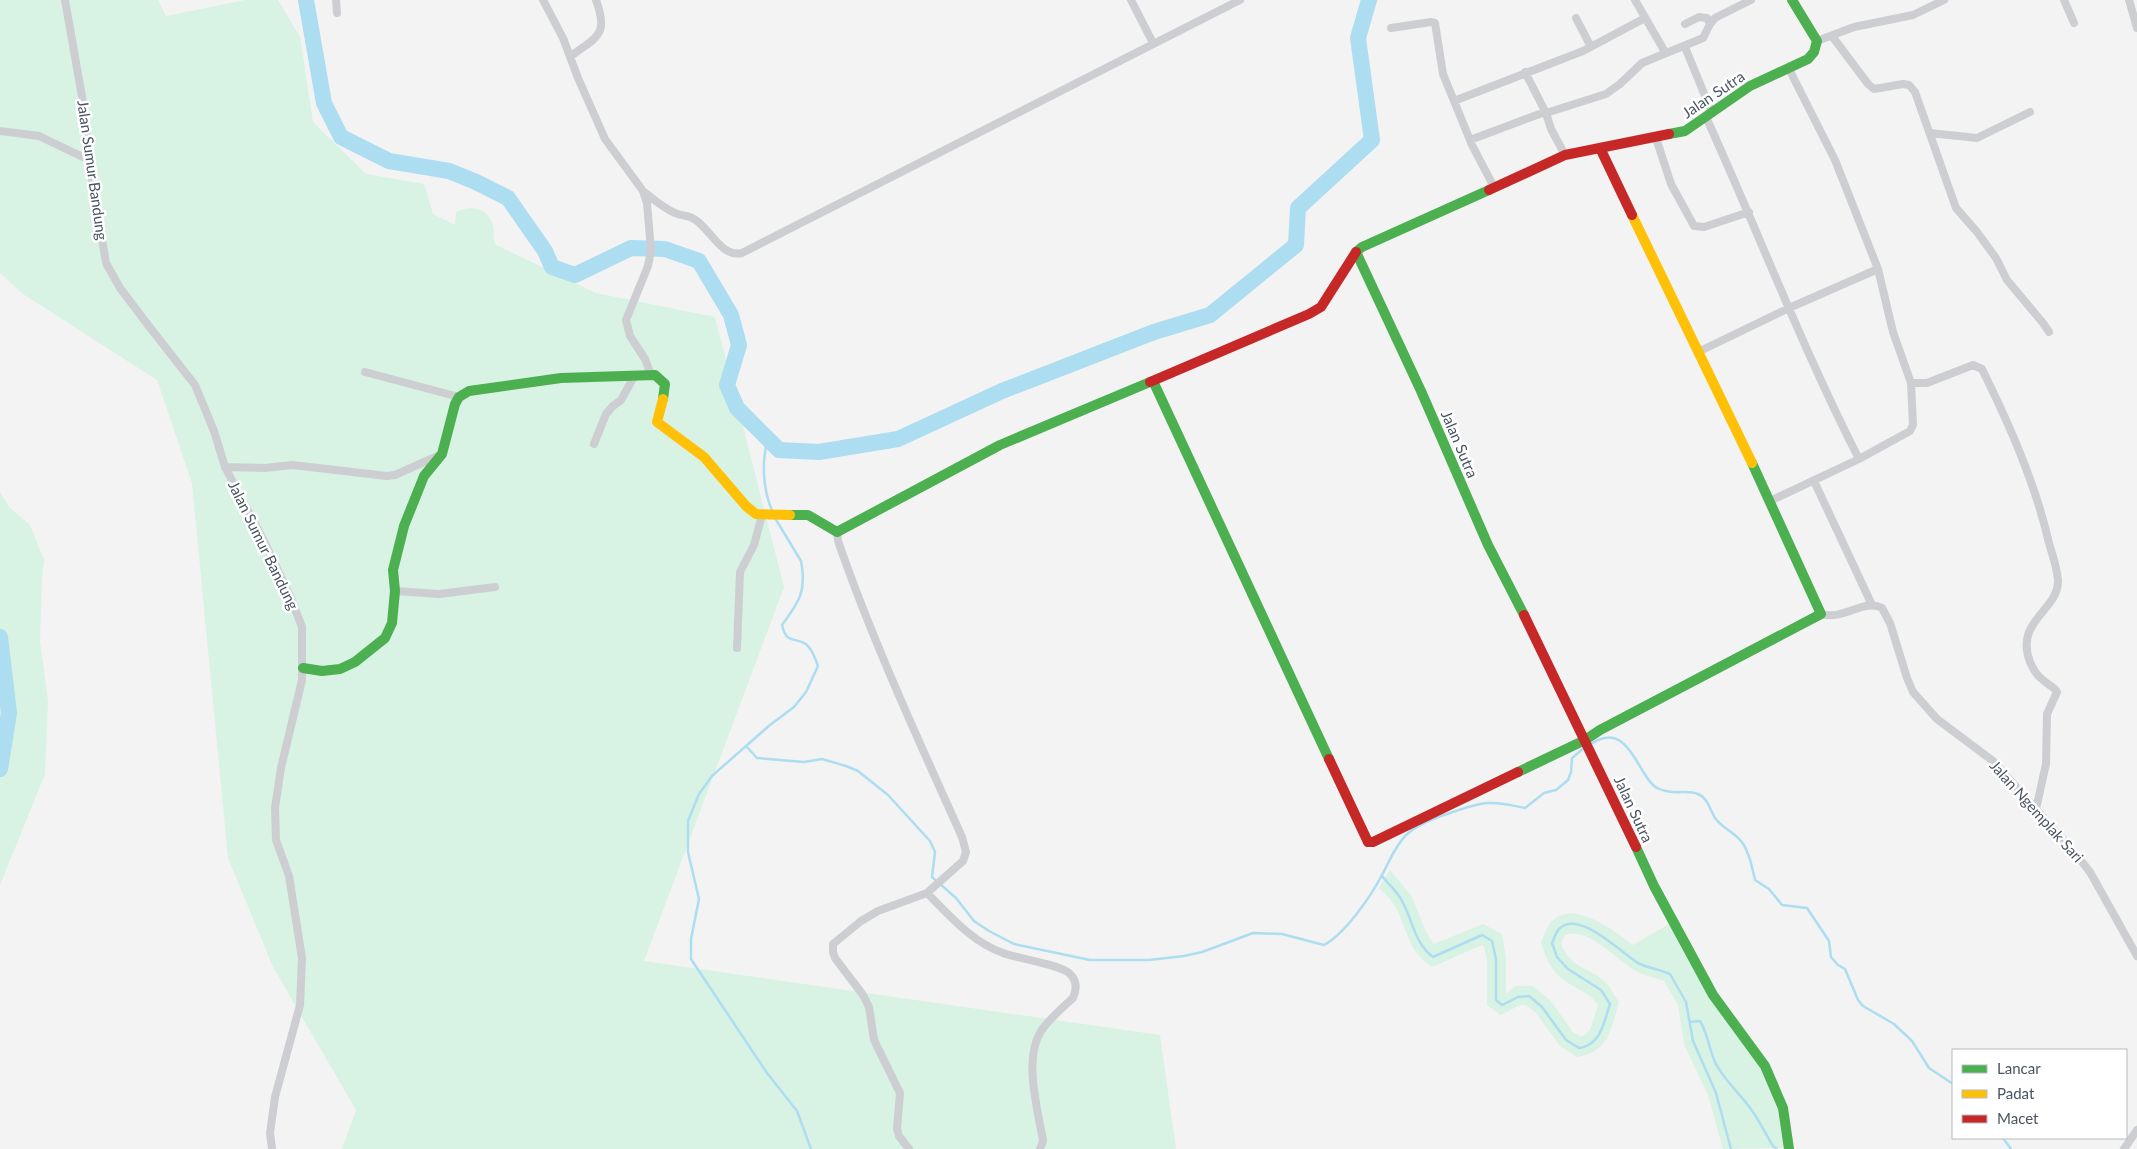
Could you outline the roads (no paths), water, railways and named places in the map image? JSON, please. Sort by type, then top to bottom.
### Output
[{"type":"street","name":"Jalan Sumur Bandung","points":[[65,0],[84,108],[89,160],[106,263],[120,288],[148,326],[196,384],[225,467],[264,541],[297,611],[302,627],[303,668],[281,768],[275,808],[276,840],[289,876],[302,958],[300,1005],[275,1097],[270,1133],[272,1149]]},
{"type":"street","points":[[336,0],[337,13]]},
{"type":"street","points":[[543,0],[562,38],[606,139],[643,191],[647,203],[651,250],[648,266],[626,320],[630,336],[646,359],[650,375]]},
{"type":"street","points":[[570,57],[594,37],[603,26],[596,0]]},
{"type":"street","points":[[1131,0],[1152,43]]},
{"type":"street","points":[[643,191],[667,209],[677,214],[692,217],[727,252],[742,253],[1152,43],[1240,0]]},
{"type":"street","points":[[1635,0],[1665,52]]},
{"type":"street","points":[[1470,140],[1546,112],[1606,94],[1620,84],[1642,62],[1665,52],[1685,47],[1705,36],[1715,18],[1751,0]]},
{"type":"street","points":[[1792,0],[1817,41],[1854,27],[1912,15],[1944,0]]},
{"type":"street","points":[[2064,0],[2074,23]]},
{"type":"street","points":[[2128,0],[2137,28]]},
{"type":"street","points":[[1576,18],[1591,47]]},
{"type":"street","points":[[1454,101],[1591,47],[1645,18]]},
{"type":"street","points":[[1685,24],[1700,18],[1707,18],[1710,24]]},
{"type":"street","points":[[1391,28],[1431,22],[1436,23],[1443,74],[1470,140],[1494,187]]},
{"type":"street","points":[[1832,36],[1868,84],[1874,89],[1903,84],[1909,85],[1915,92],[1956,208],[1977,232],[1996,258],[2008,280],[2049,332]]},
{"type":"street","name":"Jalan Sutra","points":[[1789,1148],[1783,1108],[1765,1066],[1759,1055],[1723,1010],[1705,981],[1654,886],[1541,647],[1488,545],[1421,391],[1356,252],[1362,247],[1565,155],[1685,131],[1750,86],[1772,74],[1789,69],[1808,58],[1814,52],[1817,41]]},
{"type":"street","points":[[1685,47],[1709,115],[1825,393],[1860,459]]},
{"type":"street","points":[[1770,501],[1860,459],[1912,428],[1913,418],[1911,383],[1893,332],[1878,269],[1835,160],[1789,69]]},
{"type":"street","points":[[1525,72],[1546,112],[1551,129],[1565,155]]},
{"type":"street","points":[[1930,134],[1977,138],[2030,112]]},
{"type":"street","points":[[0,131],[39,136],[89,160]]},
{"type":"street","points":[[1656,138],[1671,184],[1694,226],[1704,227],[1749,212]]},
{"type":"street","points":[[1600,148],[1770,501],[1820,614]]},
{"type":"street","points":[[837,532],[1000,445],[1309,314],[1321,307],[1356,252]]},
{"type":"street","points":[[1698,352],[1789,308],[1878,269]]},
{"type":"street","points":[[1911,383],[1927,383],[1973,365],[1982,369],[2027,470],[2044,519],[2058,577],[2057,588],[2028,632],[2027,650],[2034,670],[2041,679],[2056,689],[2057,692],[2047,714],[2046,764],[2036,809]]},
{"type":"street","points":[[365,372],[459,396],[469,391],[561,378],[650,375],[662,379],[667,393],[658,412],[657,422],[704,457],[746,506],[756,514],[808,515],[837,532]]},
{"type":"street","points":[[594,444],[606,414],[624,396],[635,375]]},
{"type":"street","points":[[1153,381],[1368,842],[1373,842],[1587,744],[1600,730],[1820,614],[1835,616],[1872,605],[1814,481]]},
{"type":"street","points":[[303,668],[322,671],[340,669],[370,652],[385,638],[392,623],[393,570],[404,526],[424,476],[442,454],[452,413],[459,396]]},
{"type":"street","points":[[225,467],[265,468],[292,465],[378,475],[395,475],[442,454]]},
{"type":"street","points":[[737,648],[740,572],[770,515]]},
{"type":"street","points":[[837,532],[838,541],[858,597],[886,667],[962,837],[966,852],[963,861],[927,893],[869,915],[838,938],[833,944],[833,952],[869,1007],[874,1040],[900,1093],[897,1129],[909,1149]]},
{"type":"street","points":[[394,591],[439,594],[495,587]]},
{"type":"street","name":"Jalan Ngemplak Sari","points":[[1872,605],[1882,608],[1888,618],[1907,678],[1914,692],[1938,719],[1993,761],[2083,862],[2137,956]]},
{"type":"street","points":[[927,893],[956,923],[981,942],[1002,953],[1065,970],[1073,978],[1075,992],[1072,998],[1040,1032],[1034,1053],[1033,1075],[1043,1141],[1040,1149]]},
{"type":"street","points":[[2124,1149],[2137,1130]]},
{"type":"waterway","points":[[306,0],[324,103],[341,137],[389,161],[449,171],[508,198],[545,251],[552,267],[575,275],[631,248],[665,249],[699,261],[731,315],[739,345],[727,385],[737,408],[779,450],[819,452],[898,439],[1002,391],[1154,332],[1210,315],[1296,245],[1298,208],[1372,140],[1358,38],[1369,0]]},
{"type":"waterway","points":[[768,439],[764,457],[764,476],[767,495],[773,513]]},
{"type":"waterway","points":[[775,518],[801,561],[803,571],[800,596],[782,625],[788,638],[808,646],[814,654],[818,666],[806,692],[794,707],[746,746],[757,758],[804,762],[822,759],[858,771],[888,795],[930,841],[935,852],[932,877],[956,898],[974,921],[1014,944],[1090,960],[1149,960],[1184,956],[1202,952],[1253,933],[1282,934],[1324,945],[1332,940],[1357,914],[1377,884],[1392,854],[1411,831],[1433,819],[1480,804],[1495,803],[1525,808],[1544,793],[1556,790],[1568,780],[1571,772],[1572,758],[1584,748]]},
{"type":"waterway","points":[[0,637],[9,713],[0,769]]},
{"type":"waterway","points":[[1591,744],[1604,738],[1615,738],[1623,743],[1631,752],[1650,782],[1657,788],[1669,792],[1694,793],[1704,798],[1715,818],[1744,845],[1750,859],[1755,880],[1769,889],[1782,905],[1807,908],[1829,941],[1831,957],[1838,965],[1845,969],[1858,1000],[1863,1006],[1894,1024],[1912,1041],[1929,1068],[1952,1083]]},
{"type":"waterway","points":[[746,746],[712,776],[699,794],[688,821],[688,852],[699,899],[691,939],[691,959],[767,1073],[797,1111],[811,1149]]},
{"type":"waterway","points":[[1382,876],[1400,898],[1418,938],[1433,957],[1482,935],[1492,941],[1496,959],[1496,1000],[1502,1005],[1518,997],[1529,996],[1542,1007],[1566,1040],[1579,1048],[1586,1046],[1597,1038],[1610,1004],[1601,990],[1568,969],[1557,957],[1552,943],[1559,929],[1568,924],[1578,924],[1589,928],[1640,964],[1670,974],[1686,1002],[1693,1041],[1716,1093],[1731,1149]]},
{"type":"waterway","points":[[1690,1022],[1700,1021],[1719,1069],[1748,1105],[1773,1146],[1777,1149]]},
{"type":"waterway","points":[[2004,1139],[2011,1149]]}]
